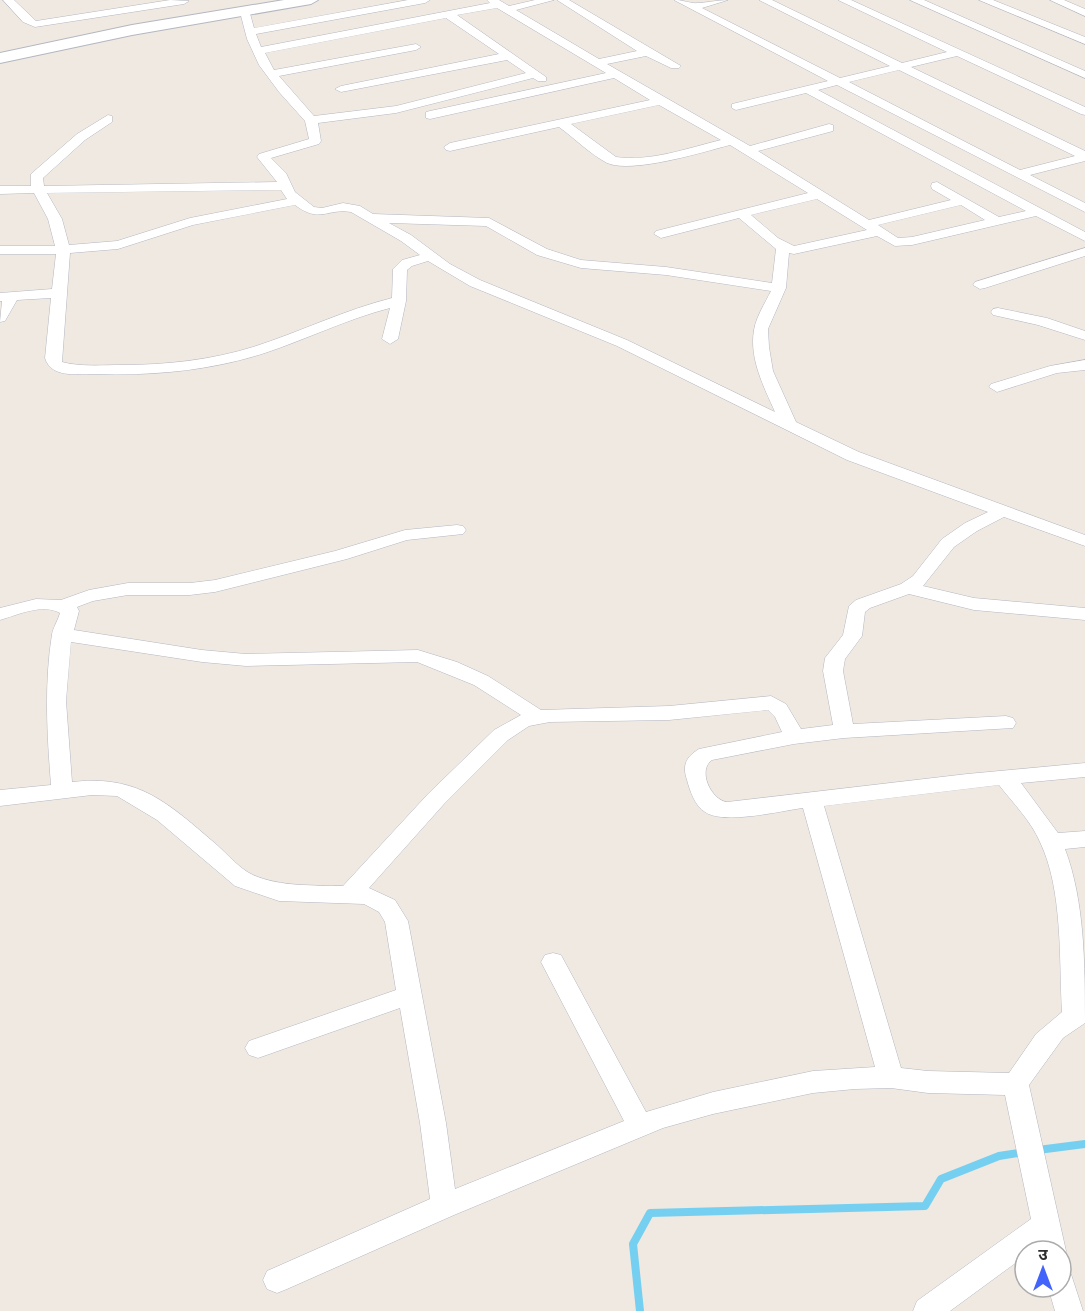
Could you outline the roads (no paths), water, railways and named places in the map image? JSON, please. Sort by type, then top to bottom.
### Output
[{"type":"street","points":[[8,0],[31,23],[57,22],[187,1],[201,20]]},
{"type":"street","points":[[103,0],[132,30]]},
{"type":"street","points":[[247,23],[311,0]]},
{"type":"street","points":[[247,23],[382,0]]},
{"type":"street","points":[[0,58],[132,30],[201,20],[247,23],[424,0]]},
{"type":"street","points":[[281,37],[473,0]]},
{"type":"street","points":[[272,74],[332,77],[416,47],[448,14],[500,4],[549,0]]},
{"type":"street","points":[[562,0],[675,66]]},
{"type":"street","points":[[679,0],[1085,208]]},
{"type":"street","points":[[692,7],[723,0]]},
{"type":"street","points":[[764,0],[1085,156]]},
{"type":"street","points":[[843,0],[1085,111]]},
{"type":"street","points":[[915,0],[1085,75]]},
{"type":"street","points":[[984,0],[1085,41]]},
{"type":"street","points":[[1055,0],[1085,13]]},
{"type":"street","points":[[500,4],[660,101],[748,150],[895,242],[905,243],[995,220],[1037,212]]},
{"type":"street","points":[[448,14],[555,87]]},
{"type":"street","points":[[247,23],[258,51],[272,74],[283,90],[311,120],[315,141],[263,157],[281,176],[296,201],[316,212],[350,207],[445,267],[475,283],[622,343],[853,456],[1085,542]]},
{"type":"street","points":[[258,51],[416,47],[508,56]]},
{"type":"street","points":[[332,77],[416,47]]},
{"type":"street","points":[[597,63],[648,52]]},
{"type":"street","points":[[736,106],[957,52]]},
{"type":"street","points":[[311,120],[357,116],[425,102],[535,74]]},
{"type":"street","points":[[430,115],[616,74]]},
{"type":"street","points":[[332,77],[357,116]]},
{"type":"street","points":[[808,89],[1085,237]]},
{"type":"street","points":[[450,147],[660,101]]},
{"type":"street","points":[[108,119],[81,136],[36,177],[38,188],[55,219],[63,250],[53,358],[56,365],[73,369],[176,366],[239,356],[374,308],[399,302]]},
{"type":"street","points":[[560,123],[612,160],[619,162],[641,161],[733,141]]},
{"type":"street","points":[[748,150],[829,128]]},
{"type":"street","points":[[1019,174],[1085,156]]},
{"type":"street","points":[[0,190],[285,186]]},
{"type":"street","points":[[937,186],[995,220]]},
{"type":"street","points":[[661,234],[744,215],[819,194]]},
{"type":"street","points":[[0,250],[63,250],[118,245],[190,222],[296,201]]},
{"type":"street","points":[[744,215],[783,248],[805,249],[963,201]]},
{"type":"street","points":[[370,218],[489,222],[542,252],[581,264],[666,271],[779,288]]},
{"type":"street","points":[[783,248],[779,288],[761,329],[761,347],[765,371],[789,424]]},
{"type":"street","points":[[980,285],[1085,252]]},
{"type":"street","points":[[390,339],[399,302],[400,269],[402,265],[430,256]]},
{"type":"street","points":[[0,318],[6,297],[59,293]]},
{"type":"street","points":[[998,312],[1041,321],[1085,336]]},
{"type":"street","points":[[997,387],[1055,369],[1085,365]]},
{"type":"street","points":[[844,731],[833,671],[835,658],[852,636],[856,610],[863,604],[908,588],[920,580],[948,543],[971,527],[1001,512]]},
{"type":"street","points":[[0,614],[52,603],[65,605],[89,596],[128,589],[190,589],[215,586],[341,555],[405,535],[457,530]]},
{"type":"street","points":[[908,588],[974,604],[1085,614]]},
{"type":"street","points":[[62,792],[57,733],[57,673],[61,634],[70,611],[65,605]]},
{"type":"street","points":[[61,634],[202,656],[246,660],[418,656],[443,662],[483,679],[537,717]]},
{"type":"street","points":[[350,894],[436,799],[501,735],[512,726],[537,717],[669,713],[771,702],[777,705],[782,712],[794,737]]},
{"type":"street","points":[[1006,723],[844,731],[794,737],[705,754],[697,760],[694,769],[706,801],[714,808],[727,810],[1085,770]]},
{"type":"street","points":[[927,1311],[1049,1238],[1016,1084],[1054,1032],[1079,1013],[1066,903],[1051,842],[1005,778]]},
{"type":"street","points":[[0,798],[118,789],[142,798],[243,880],[258,887],[279,892],[326,896],[350,894],[368,896],[387,906],[396,921],[433,1122],[444,1206]]},
{"type":"street","points":[[812,801],[891,1077]]},
{"type":"street","points":[[1051,842],[1085,839]]},
{"type":"street","points":[[553,962],[640,1126]]},
{"type":"street","points":[[258,1048],[409,995]]},
{"type":"street","points":[[278,1280],[444,1206],[659,1118],[713,1103],[813,1082],[891,1077],[928,1082],[1016,1084]]},
{"type":"waterway","points":[[1038,1150],[1085,1144]]},
{"type":"waterway","points":[[640,1311],[633,1244],[650,1213],[925,1206],[941,1179],[999,1156],[1025,1152]]}]
